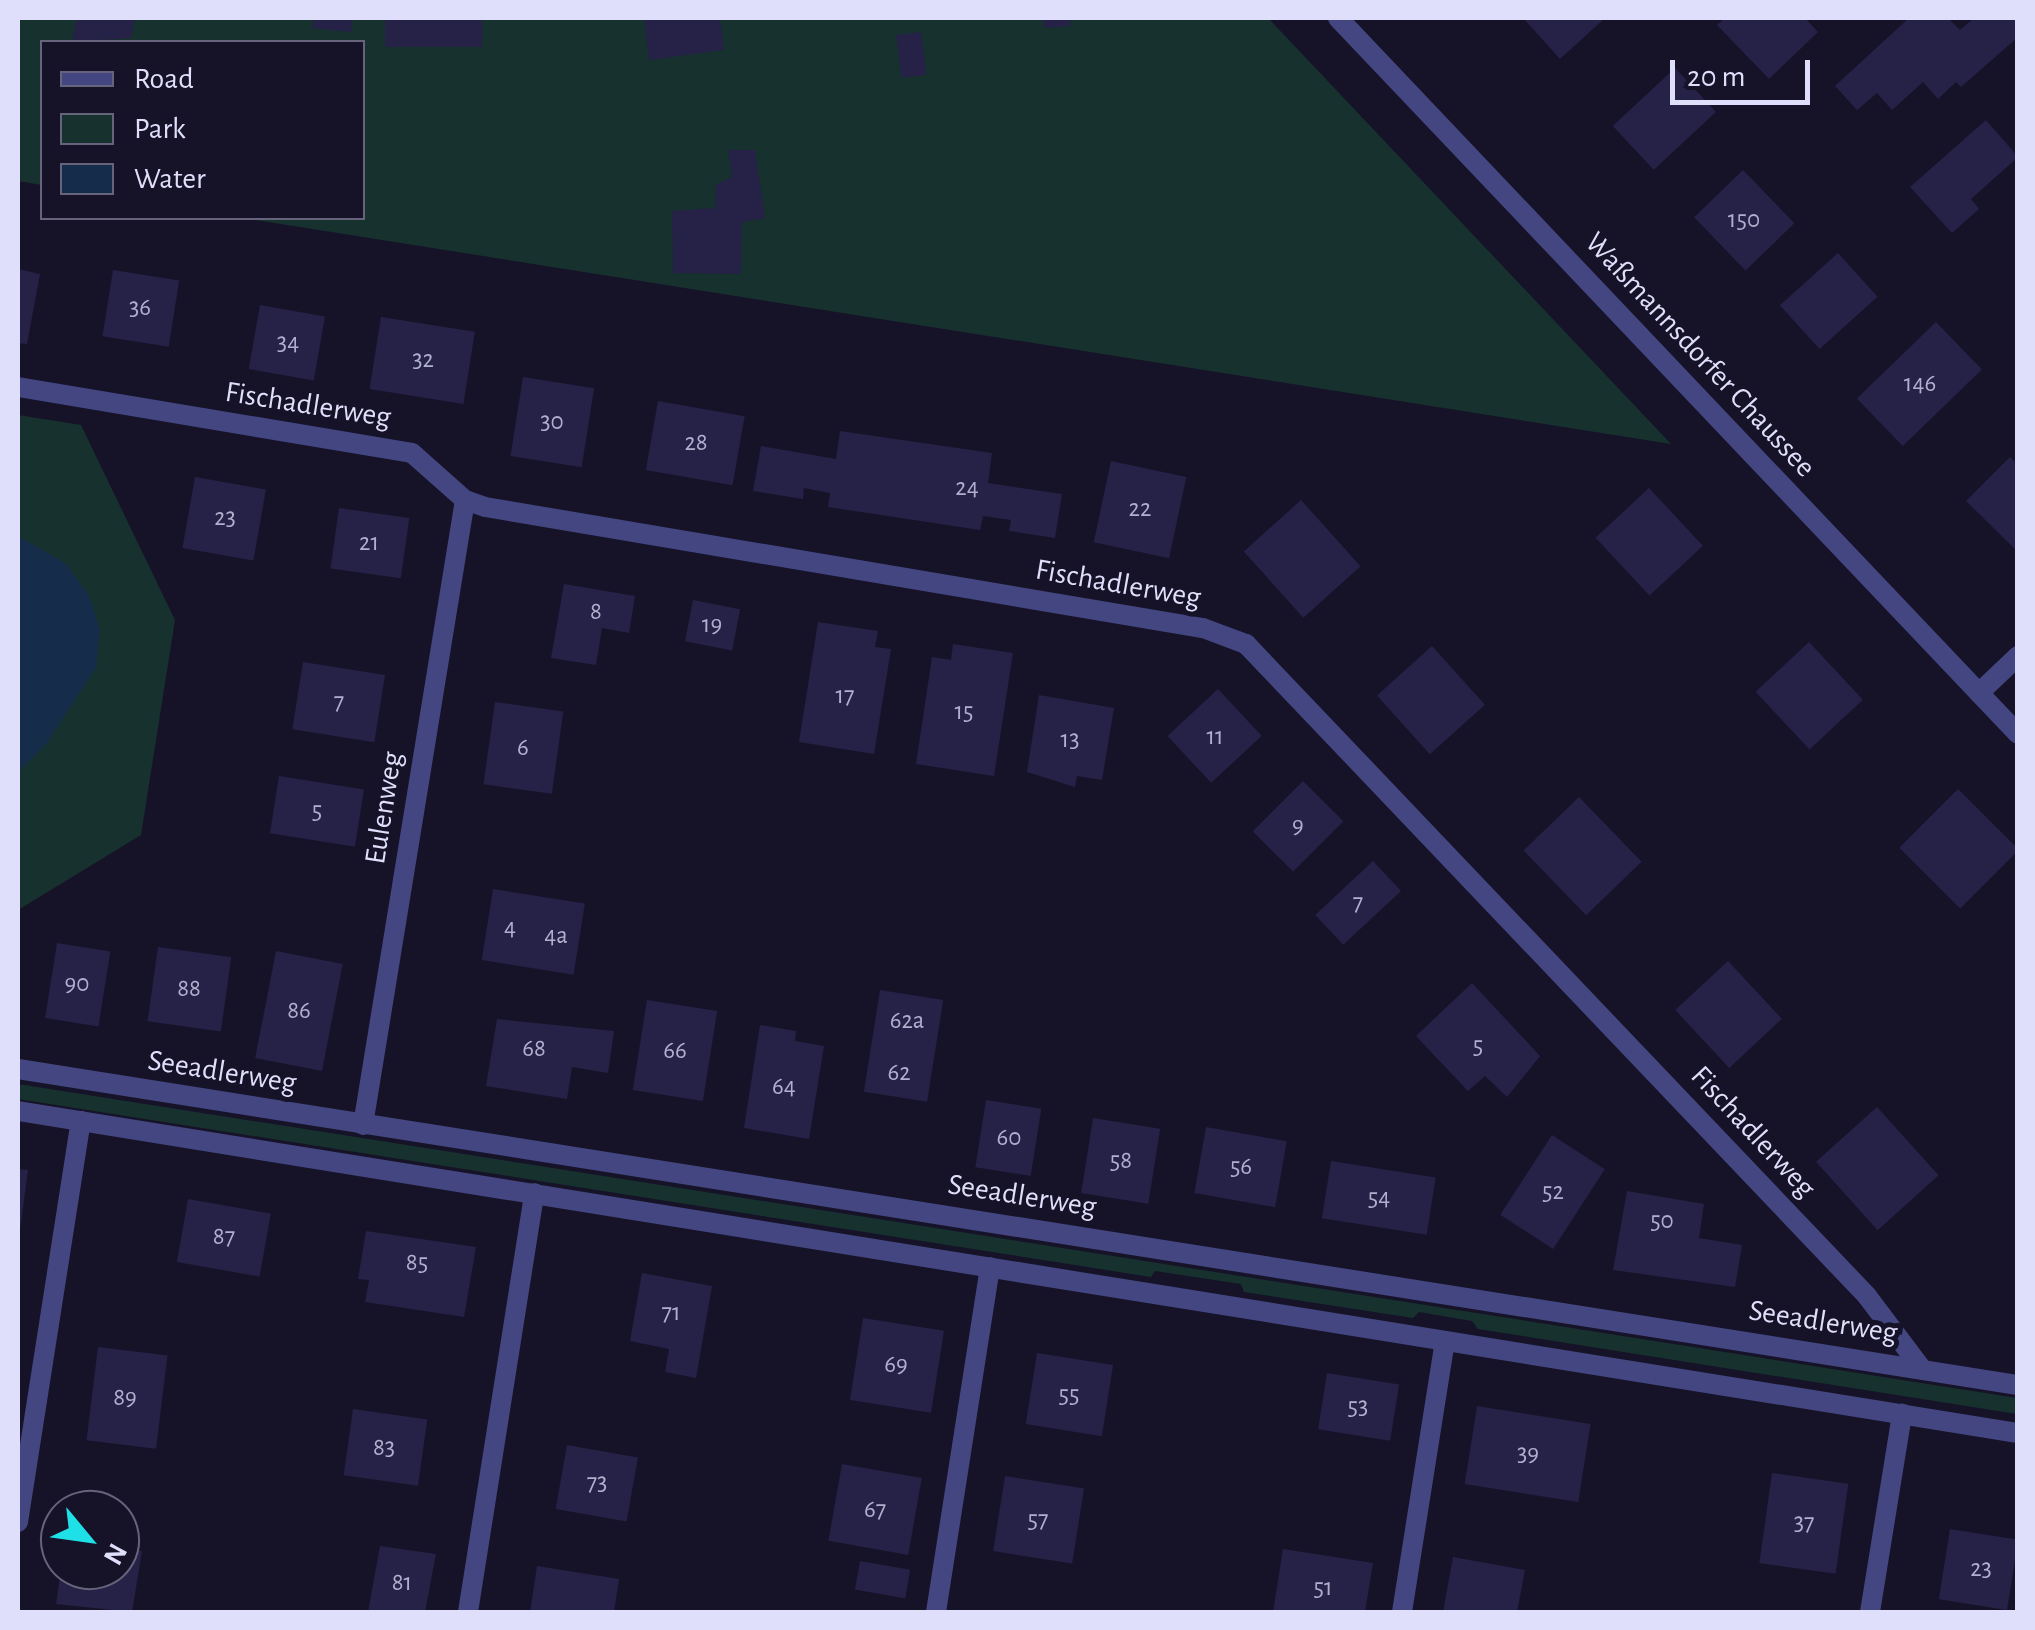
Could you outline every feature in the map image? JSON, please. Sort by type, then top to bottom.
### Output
[{"type":"street","name":"Waßmannsdorfer Chaussee","points":[[1338,18],[2018,734]]},
{"type":"street","name":"Fischadlerweg","points":[[18,387],[412,453],[465,500],[1203,628],[1246,644],[1867,1296],[1922,1369]]},
{"type":"street","name":"Eulenweg","points":[[363,1125],[465,500]]},
{"type":"street","points":[[1979,692],[2018,656]]},
{"type":"street","name":"Seeadlerweg","points":[[18,1068],[2018,1385]]},
{"type":"street","points":[[18,1111],[2018,1432]]},
{"type":"street","points":[[18,1522],[81,1121]]},
{"type":"street","points":[[468,1612],[534,1193]]},
{"type":"street","points":[[936,1612],[990,1267]]},
{"type":"street","points":[[1402,1612],[1445,1340]]},
{"type":"street","points":[[1870,1612],[1902,1414]]},
{"type":"green space","points":[[18,18],[1268,18],[1671,444],[256,220],[365,220],[365,40],[40,40],[40,185],[18,181]]},
{"type":"green space","points":[[18,415],[81,425],[175,620],[141,835],[18,910]]},
{"type":"green space","points":[[18,1084],[2017,1398],[2017,1414],[1478,1329],[1472,1321],[1419,1312],[1413,1318],[1244,1292],[1241,1284],[1155,1271],[1151,1277],[18,1099]]},
{"type":"water","points":[[18,536],[66,564],[89,596],[100,630],[96,667],[47,743],[18,772]]},
{"type":"building","points":[[77,18],[135,18],[131,38],[72,40]]},
{"type":"building","points":[[314,18],[353,18],[351,32],[312,28]]},
{"type":"building","points":[[385,18],[482,18],[482,47],[385,47]]},
{"type":"building","points":[[644,18],[720,18],[724,50],[649,60]]},
{"type":"building","points":[[1043,18],[1069,18],[1071,26],[1044,28]]},
{"type":"building","points":[[1523,18],[1605,18],[1560,59]]},
{"type":"building","points":[[1725,18],[1805,18],[1818,32],[1769,79],[1717,25]]},
{"type":"building","points":[[1909,18],[1948,18],[1960,30],[1974,18],[2018,18],[2018,37],[1961,87],[1956,82],[1938,99],[1923,82],[1892,110],[1877,93],[1857,110],[1835,86]]},
{"type":"building","points":[[921,32],[926,75],[901,78],[896,35]]},
{"type":"building","points":[[1675,68],[1716,112],[1654,170],[1613,126]]},
{"type":"building","points":[[1986,120],[2018,157],[1971,199],[1979,209],[1952,233],[1910,187]]},
{"type":"building","points":[[728,150],[755,150],[765,218],[742,222],[741,274],[673,273],[672,211],[715,208],[716,185],[732,177]]},
{"type":"building","points":[[1743,170],[1794,223],[1745,270],[1694,217]]},
{"type":"building","points":[[1838,253],[1877,297],[1820,349],[1780,305]]},
{"type":"building","points":[[18,269],[40,274],[27,344],[18,343]]},
{"type":"building","points":[[113,270],[179,280],[169,347],[103,336]]},
{"type":"building","points":[[260,305],[325,316],[314,380],[249,369]]},
{"type":"building","points":[[381,317],[475,332],[463,404],[370,389]]},
{"type":"building","points":[[1936,322],[1982,369],[1903,446],[1857,398]]},
{"type":"building","points":[[523,377],[594,388],[582,467],[510,456]]},
{"type":"building","points":[[658,401],[745,416],[733,485],[646,470]]},
{"type":"building","points":[[840,431],[992,453],[988,483],[1062,494],[1055,538],[1009,531],[1011,520],[983,516],[980,530],[828,507],[830,493],[804,488],[803,499],[753,491],[761,446],[836,459]]},
{"type":"building","points":[[2010,457],[2018,465],[2018,552],[1966,501]]},
{"type":"building","points":[[1111,461],[1186,477],[1169,558],[1094,542]]},
{"type":"building","points":[[195,477],[266,490],[253,560],[182,548]]},
{"type":"building","points":[[1649,488],[1703,546],[1649,596],[1596,538]]},
{"type":"building","points":[[1301,500],[1361,566],[1303,618],[1244,552]]},
{"type":"building","points":[[339,508],[409,518],[401,578],[331,568]]},
{"type":"building","points":[[564,584],[635,596],[629,633],[602,628],[596,665],[551,658]]},
{"type":"building","points":[[693,600],[740,609],[732,650],[685,641]]},
{"type":"building","points":[[818,622],[878,631],[875,647],[891,649],[874,754],[799,742]]},
{"type":"building","points":[[1809,642],[1863,700],[1809,750],[1756,692]]},
{"type":"building","points":[[953,644],[1013,653],[994,776],[916,764],[932,657],[951,660]]},
{"type":"building","points":[[1432,646],[1485,705],[1430,754],[1377,696]]},
{"type":"building","points":[[303,662],[385,675],[374,742],[292,729]]},
{"type":"building","points":[[1218,689],[1262,736],[1211,783],[1168,736]]},
{"type":"building","points":[[1039,695],[1114,708],[1102,780],[1077,776],[1075,787],[1027,772]]},
{"type":"building","points":[[495,702],[563,712],[552,794],[483,784]]},
{"type":"building","points":[[279,776],[364,789],[355,847],[270,833]]},
{"type":"building","points":[[1303,781],[1343,821],[1293,872],[1253,831]]},
{"type":"building","points":[[1958,789],[2018,849],[1960,909],[1899,848]]},
{"type":"building","points":[[1579,797],[1642,862],[1586,915],[1524,850]]},
{"type":"building","points":[[1373,861],[1401,891],[1343,945],[1315,915]]},
{"type":"building","points":[[493,889],[585,904],[574,975],[482,960]]},
{"type":"building","points":[[57,943],[110,951],[98,1027],[45,1018]]},
{"type":"building","points":[[158,947],[231,957],[221,1032],[148,1021]]},
{"type":"building","points":[[276,951],[343,964],[322,1071],[255,1058]]},
{"type":"building","points":[[1728,961],[1782,1019],[1729,1068],[1675,1010]]},
{"type":"building","points":[[1472,983],[1540,1056],[1507,1097],[1485,1076],[1468,1091],[1416,1036]]},
{"type":"building","points":[[880,990],[943,1000],[927,1102],[864,1092]]},
{"type":"building","points":[[647,1000],[717,1011],[703,1101],[633,1090]]},
{"type":"building","points":[[497,1019],[614,1031],[608,1073],[572,1067],[567,1099],[486,1086]]},
{"type":"building","points":[[760,1025],[796,1031],[795,1041],[824,1046],[809,1139],[744,1128]]},
{"type":"building","points":[[986,1100],[1041,1109],[1031,1176],[975,1167]]},
{"type":"building","points":[[1877,1107],[1939,1175],[1878,1230],[1816,1162]]},
{"type":"building","points":[[1093,1118],[1160,1129],[1148,1204],[1081,1193]]},
{"type":"building","points":[[1206,1127],[1287,1141],[1275,1207],[1194,1193]]},
{"type":"building","points":[[1552,1135],[1605,1169],[1553,1249],[1500,1215]]},
{"type":"building","points":[[1331,1161],[1436,1178],[1427,1235],[1322,1218]]},
{"type":"building","points":[[18,1169],[28,1170],[20,1230],[18,1230]]},
{"type":"building","points":[[1627,1191],[1704,1204],[1699,1238],[1742,1245],[1735,1287],[1613,1270]]},
{"type":"building","points":[[188,1199],[271,1214],[260,1277],[177,1262]]},
{"type":"building","points":[[366,1231],[476,1247],[464,1317],[365,1302],[369,1280],[358,1279]]},
{"type":"building","points":[[642,1273],[712,1286],[696,1378],[665,1372],[669,1349],[630,1341]]},
{"type":"building","points":[[863,1318],[944,1331],[931,1413],[850,1400]]},
{"type":"building","points":[[98,1347],[167,1356],[156,1449],[87,1440]]},
{"type":"building","points":[[1037,1353],[1113,1365],[1102,1436],[1026,1424]]},
{"type":"building","points":[[1327,1373],[1399,1384],[1390,1441],[1318,1429]]},
{"type":"building","points":[[1477,1406],[1591,1424],[1578,1502],[1465,1484]]},
{"type":"building","points":[[353,1409],[427,1419],[418,1486],[344,1475]]},
{"type":"building","points":[[567,1445],[638,1458],[627,1522],[556,1509]]},
{"type":"building","points":[[842,1464],[922,1478],[908,1555],[828,1541]]},
{"type":"building","points":[[1772,1473],[1848,1484],[1836,1574],[1759,1563]]},
{"type":"building","points":[[1005,1476],[1084,1489],[1072,1564],[993,1551]]},
{"type":"building","points":[[1950,1529],[2018,1540],[2007,1610],[1939,1599]]},
{"type":"building","points":[[380,1546],[436,1554],[425,1612],[368,1612]]},
{"type":"building","points":[[1283,1549],[1373,1563],[1365,1612],[1273,1612]]},
{"type":"building","points":[[1453,1557],[1525,1570],[1517,1612],[1443,1612]]},
{"type":"building","points":[[860,1561],[910,1570],[905,1598],[855,1590]]},
{"type":"building","points":[[537,1566],[619,1579],[614,1612],[530,1612]]},
{"type":"building","points":[[58,1590],[136,1590],[132,1612],[56,1604]]}]
